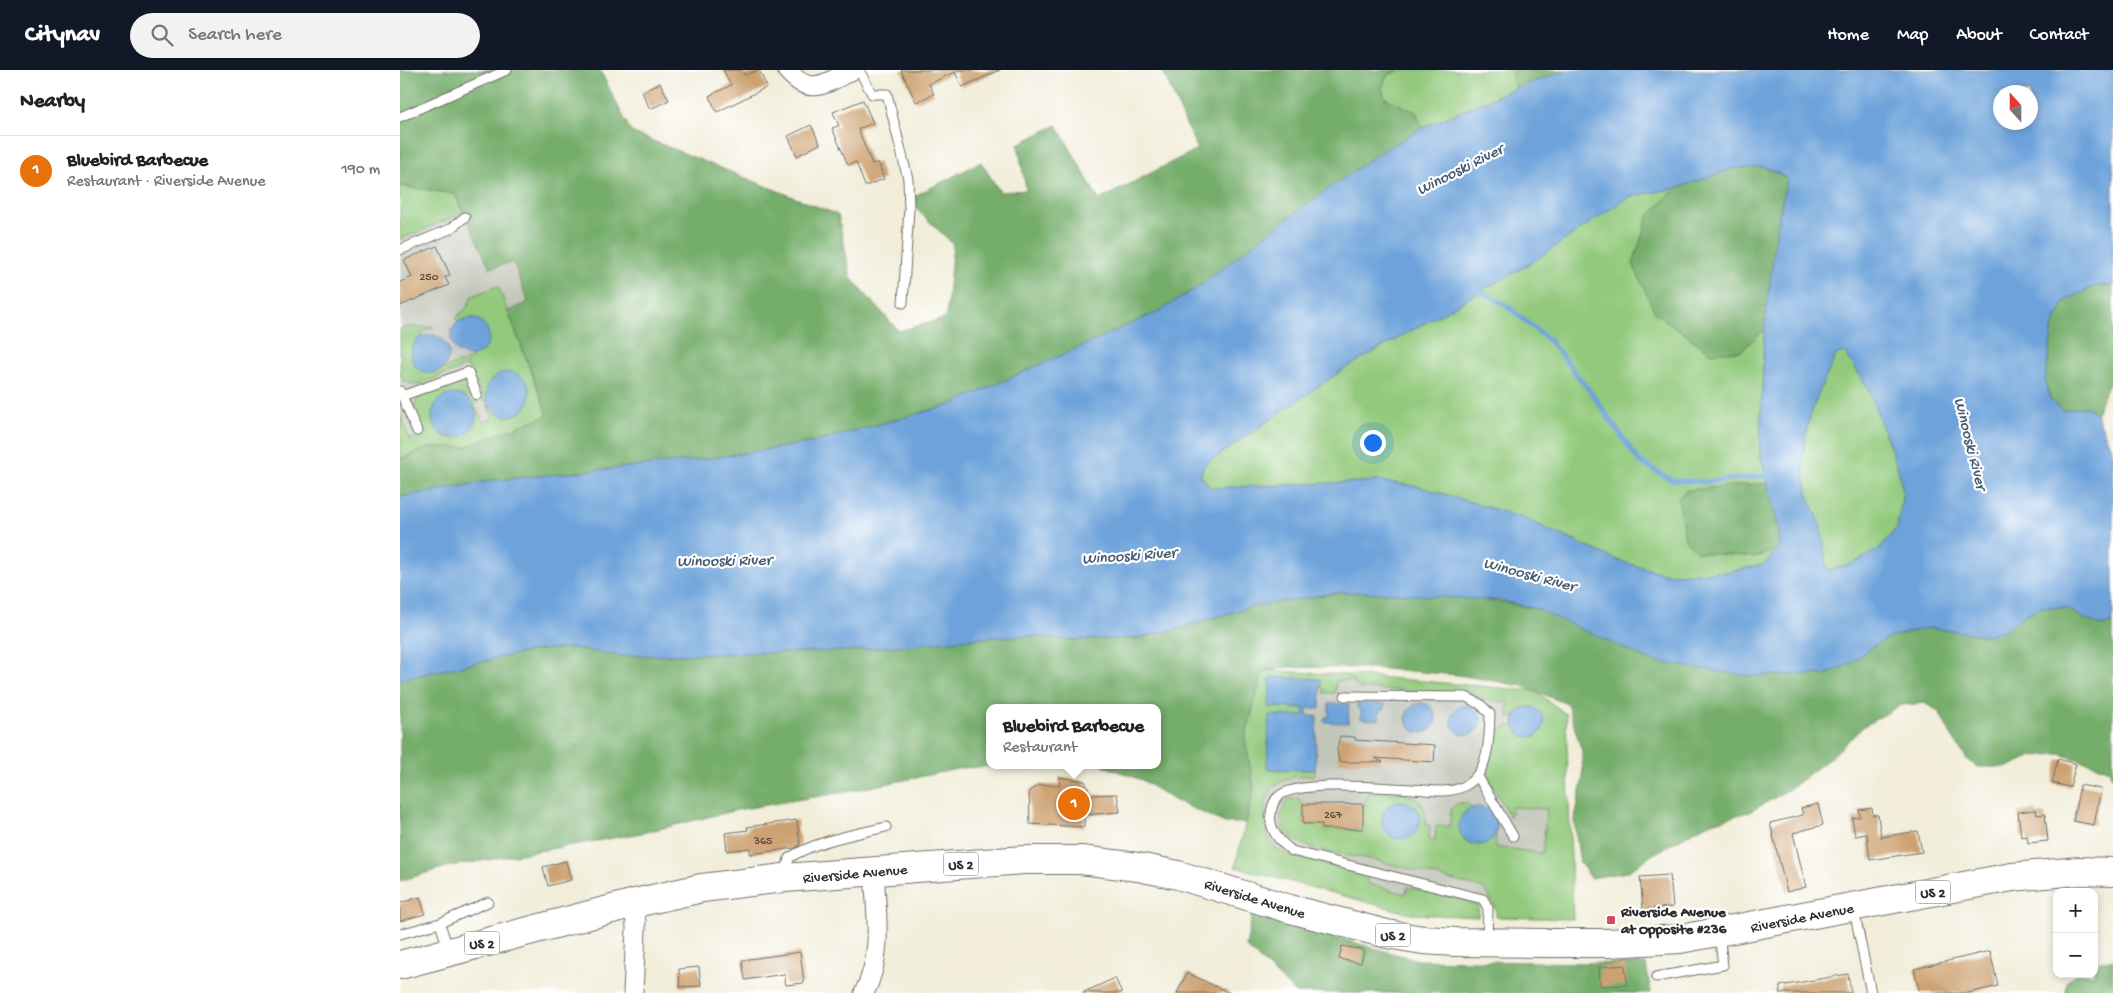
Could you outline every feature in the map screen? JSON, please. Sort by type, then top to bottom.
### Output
[{"type":"main road","name":"Riverside Avenue","points":[[400,965],[635,903],[702,888],[784,878],[1024,860],[1081,860],[1115,863],[1178,875],[1290,909],[1387,934],[1423,940],[1548,944],[1649,942],[1719,932],[2012,877],[2079,871],[2113,872]]},
{"type":"street","points":[[788,70],[794,78],[802,83],[817,87],[852,70]]},
{"type":"street","points":[[864,993],[871,980],[877,957],[874,871]]},
{"type":"street","points":[[633,993],[636,929],[635,903]]},
{"type":"lane","points":[[400,116],[507,70]]},
{"type":"lane","points":[[859,70],[872,94],[887,94],[908,179],[910,209],[903,303]]},
{"type":"lane","points":[[400,250],[450,228],[465,216]]},
{"type":"lane","points":[[417,431],[401,393],[468,372],[477,396]]},
{"type":"lane","points":[[1344,696],[1466,697],[1480,704],[1490,714],[1488,741],[1483,766],[1469,783],[1452,791],[1366,786],[1302,787],[1289,790],[1278,797],[1270,815],[1271,826],[1276,836],[1292,851],[1483,899],[1488,908],[1487,942]]},
{"type":"lane","points":[[1477,775],[1513,836]]},
{"type":"lane","points":[[784,878],[789,858],[801,850],[820,842],[886,826]]},
{"type":"lane","points":[[400,934],[440,923],[488,902]]},
{"type":"lane","points":[[1854,907],[1871,993]]},
{"type":"lane","points":[[440,923],[449,952]]},
{"type":"lane","points":[[1656,977],[1724,965],[1719,932]]},
{"type":"shaded area","points":[[400,186],[455,194],[490,267],[512,262],[528,303],[508,311],[548,416],[430,447],[400,459]]},
{"type":"shaded area","points":[[1263,670],[1365,676],[1535,691],[1566,714],[1573,919],[1479,907],[1465,915],[1235,867],[1246,823]]},
{"type":"green space","points":[[400,70],[600,70],[631,132],[838,215],[851,278],[899,331],[946,318],[953,244],[907,200],[981,162],[1000,192],[1026,190],[1018,144],[1057,125],[1099,200],[1197,149],[1163,72],[1166,70],[1399,70],[1386,76],[1382,88],[1385,98],[1416,112],[1422,128],[1373,157],[1201,285],[1160,311],[950,405],[815,442],[699,460],[490,481],[400,497],[400,459],[430,447],[465,447],[548,415],[508,311],[528,302],[513,262],[490,268],[455,194],[400,186]]},
{"type":"green space","points":[[1399,70],[1515,70],[1511,74],[1516,88],[1422,128],[1416,112],[1385,99],[1382,88],[1387,76]]},
{"type":"green space","points":[[1515,70],[1567,70],[1516,88],[1511,74]]},
{"type":"green space","points":[[1765,167],[1787,178],[1777,228],[1764,330],[1741,351],[1711,353],[1655,313],[1633,264],[1648,216],[1677,188],[1734,168]]},
{"type":"green space","points":[[400,186],[455,194],[463,213],[400,239]]},
{"type":"green space","points":[[1677,188],[1648,216],[1741,351],[1764,330],[1760,453],[1768,483],[1687,490],[1697,552],[1754,557],[1780,549],[1765,564],[1728,572],[1667,574],[1619,561],[1523,518],[1421,487],[1380,481],[1211,488],[1201,476],[1203,466],[1342,370],[1534,261],[1628,197]]},
{"type":"green space","points":[[498,286],[548,416],[465,447],[430,447],[400,459],[400,415],[410,440],[423,435],[414,410],[416,401],[423,395],[467,379],[477,403],[473,406],[470,402],[439,400],[432,413],[432,421],[440,433],[447,437],[476,408],[483,422],[493,418],[488,403],[509,415],[522,410],[489,384],[487,401],[483,401],[470,368],[467,368],[465,361],[471,359],[470,356],[477,355],[475,318],[458,322],[455,319],[468,306],[472,296]]},
{"type":"green space","points":[[2095,286],[2113,286],[2113,375],[2096,413],[2087,407],[2063,410],[2050,402],[2045,381],[2053,325],[2065,301]]},
{"type":"green space","points":[[408,327],[434,327],[421,333],[423,336],[418,339],[423,371],[436,372],[461,362],[464,367],[417,385],[403,381],[400,372],[400,329]]},
{"type":"green space","points":[[1845,352],[1867,386],[1898,468],[1903,493],[1897,528],[1879,549],[1854,563],[1830,570],[1826,568],[1821,528],[1807,490],[1804,471],[1805,436],[1821,386],[1837,353]]},
{"type":"green space","points":[[1768,483],[1779,530],[1780,549],[1754,557],[1697,552],[1685,540],[1678,498],[1687,490]]},
{"type":"green space","points":[[1341,592],[1415,594],[1513,604],[1537,609],[1748,676],[1827,674],[1851,663],[1871,647],[1893,636],[1928,628],[1986,635],[2006,630],[2026,614],[2040,607],[2067,608],[2101,626],[2113,622],[2113,780],[2108,769],[2060,754],[2032,756],[2008,767],[1977,767],[1967,759],[1952,737],[1939,712],[1926,703],[1901,705],[1864,726],[1830,758],[1788,790],[1751,811],[1705,825],[1652,855],[1627,872],[1591,878],[1580,863],[1574,822],[1583,777],[1582,751],[1567,704],[1522,686],[1458,675],[1372,668],[1288,667],[1263,671],[1245,739],[1254,787],[1246,823],[1225,823],[1176,801],[1142,780],[1112,769],[1161,769],[1161,704],[986,704],[986,767],[962,768],[856,790],[737,810],[642,833],[446,867],[400,881],[400,679],[537,650],[573,648],[622,656],[845,651],[991,637],[1031,636],[1071,640],[1137,638],[1181,628],[1249,607]]},
{"type":"green space","points":[[1263,670],[1365,676],[1535,691],[1566,714],[1573,919],[1496,917],[1496,909],[1485,889],[1369,859],[1315,849],[1296,841],[1289,835],[1283,827],[1281,818],[1287,800],[1298,798],[1303,804],[1303,824],[1322,824],[1323,829],[1362,829],[1363,804],[1365,805],[1368,793],[1404,794],[1421,803],[1426,816],[1426,825],[1430,826],[1429,840],[1435,840],[1436,826],[1450,826],[1451,809],[1458,803],[1467,803],[1472,808],[1466,810],[1464,839],[1474,844],[1484,843],[1492,837],[1497,827],[1495,847],[1542,853],[1547,809],[1512,807],[1510,817],[1488,777],[1495,733],[1507,726],[1515,726],[1517,731],[1534,737],[1542,731],[1545,722],[1532,706],[1522,708],[1515,718],[1508,717],[1508,702],[1484,700],[1470,693],[1361,689],[1354,684],[1353,680],[1336,681],[1335,693],[1324,693],[1324,688],[1320,687],[1321,679],[1269,707],[1304,708],[1304,716],[1267,769],[1315,770],[1315,775],[1284,780],[1270,792],[1266,800],[1265,819],[1266,829],[1273,846],[1284,854],[1368,877],[1366,883],[1405,894],[1408,887],[1470,902],[1479,907],[1478,917],[1411,914],[1235,867],[1254,787],[1245,739]],"holes":[[[1403,801],[1416,809],[1420,817],[1418,828],[1411,836],[1386,810],[1390,805]]]},
{"type":"green space","points":[[1252,915],[1418,960],[1646,964],[1651,993],[1296,993],[1246,947]]},
{"type":"green space","points":[[2113,959],[2113,993],[2066,993],[2067,981],[2071,978],[2098,978],[2098,963]]},
{"type":"water","name":"Winooski River","points":[[1567,70],[2113,70],[2113,286],[2095,286],[2065,301],[2053,325],[2045,381],[2051,401],[2063,410],[2087,407],[2096,413],[2113,453],[2113,622],[2102,626],[2083,618],[2067,608],[2040,607],[2026,614],[2006,630],[1986,635],[1928,628],[1893,636],[1871,647],[1851,663],[1827,674],[1748,676],[1652,661],[1537,609],[1502,601],[1387,593],[1341,592],[1249,607],[1181,628],[1137,638],[1071,640],[1031,636],[991,637],[845,651],[622,656],[573,648],[537,650],[400,679],[400,497],[490,481],[699,460],[815,442],[950,405],[1160,311],[1201,285],[1274,228],[1373,157],[1422,128],[1516,88]],"holes":[[[1765,167],[1787,178],[1777,227],[1764,330],[1760,453],[1779,530],[1780,548],[1765,564],[1728,572],[1667,574],[1619,561],[1523,518],[1421,487],[1380,481],[1211,488],[1201,476],[1203,466],[1342,370],[1534,261],[1628,197],[1677,188],[1734,168]],[[1845,352],[1867,386],[1898,468],[1903,493],[1897,528],[1879,549],[1854,563],[1830,570],[1826,568],[1821,528],[1807,490],[1804,471],[1805,436],[1821,387],[1837,354]]]},
{"type":"water","points":[[470,318],[477,319],[483,324],[488,330],[488,344],[483,350],[477,355],[470,356],[463,355],[457,350],[452,344],[451,337],[452,330],[457,324],[463,319]]},
{"type":"water","points":[[430,335],[443,341],[449,354],[443,367],[430,373],[417,367],[411,354],[417,341]]},
{"type":"water","points":[[508,372],[520,376],[526,382],[530,394],[526,406],[520,412],[508,416],[496,412],[490,406],[486,394],[490,382],[496,376]]},
{"type":"water","points":[[454,394],[466,398],[472,404],[476,416],[472,428],[466,434],[454,438],[442,434],[436,428],[432,416],[436,404],[442,398]]},
{"type":"water","points":[[1270,677],[1321,679],[1320,709],[1307,708],[1307,716],[1317,716],[1315,770],[1267,769],[1269,715],[1304,716],[1304,708],[1269,707]]},
{"type":"water","points":[[1329,703],[1349,704],[1348,723],[1324,722],[1325,717],[1329,717]]},
{"type":"water","points":[[1357,703],[1385,704],[1385,709],[1380,709],[1379,720],[1361,719],[1361,709],[1357,708]]},
{"type":"water","points":[[1421,703],[1432,707],[1436,718],[1432,729],[1421,733],[1410,729],[1406,718],[1410,707]]},
{"type":"water","points":[[1466,705],[1477,709],[1481,720],[1477,731],[1466,735],[1455,731],[1451,720],[1455,709]]},
{"type":"water","points":[[1529,707],[1540,711],[1544,722],[1540,733],[1529,737],[1518,733],[1514,722],[1518,711]]},
{"type":"water","points":[[1401,801],[1414,807],[1420,820],[1414,833],[1401,839],[1388,833],[1382,820],[1388,807]]},
{"type":"water","points":[[1478,807],[1491,813],[1497,826],[1491,839],[1478,845],[1465,839],[1459,826],[1465,813]]},
{"type":"building","points":[[723,70],[742,70],[744,75],[759,70],[767,87],[717,112],[709,96],[731,85]]},
{"type":"building","points":[[901,70],[1000,70],[962,87],[955,72],[929,84],[934,94],[916,102]]},
{"type":"building","points":[[660,83],[669,100],[650,109],[642,92]]},
{"type":"building","points":[[863,100],[873,123],[858,129],[872,164],[878,162],[884,179],[865,186],[856,162],[848,165],[832,128],[839,126],[833,112]]},
{"type":"building","points":[[811,125],[820,144],[797,156],[788,136]]},
{"type":"building","points":[[437,246],[450,275],[445,277],[449,285],[400,306],[400,282],[412,277],[404,260]]},
{"type":"building","points":[[1340,736],[1355,737],[1355,740],[1435,745],[1434,762],[1375,758],[1383,762],[1339,762],[1337,749]]},
{"type":"building","points":[[2058,759],[2076,764],[2070,787],[2052,783]]},
{"type":"building","points":[[1059,777],[1085,781],[1090,795],[1117,794],[1120,812],[1084,815],[1084,827],[1030,824],[1029,791],[1039,785],[1060,785]]},
{"type":"building","points":[[2080,785],[2101,789],[2094,825],[2073,821]]},
{"type":"building","points":[[1303,804],[1363,804],[1363,829],[1322,829],[1322,824],[1303,824]]},
{"type":"building","points":[[1818,804],[1823,825],[1793,833],[1806,887],[1787,892],[1770,823],[1803,815],[1801,808]]},
{"type":"building","points":[[1872,808],[1873,815],[1878,815],[1881,837],[1918,831],[1922,852],[1870,860],[1867,834],[1855,836],[1852,818],[1860,817],[1859,810]]},
{"type":"building","points":[[2036,810],[2037,815],[2045,814],[2048,841],[2028,843],[2027,836],[2021,837],[2018,812]]},
{"type":"building","points":[[797,820],[800,845],[795,848],[750,854],[750,848],[727,851],[725,833],[748,830],[747,827]]},
{"type":"building","points":[[566,861],[571,880],[548,886],[543,867]]},
{"type":"building","points":[[1670,875],[1673,907],[1643,909],[1640,877]]},
{"type":"building","points":[[420,897],[425,914],[400,921],[400,903]]},
{"type":"building","points":[[1342,946],[1364,950],[1361,963],[1339,959]]},
{"type":"building","points":[[1990,951],[1998,986],[1968,993],[1920,993],[1914,969]]},
{"type":"building","points":[[800,952],[804,983],[786,985],[784,974],[745,980],[742,960]]},
{"type":"building","points":[[1625,965],[1627,985],[1600,986],[1599,967]]},
{"type":"building","points":[[699,967],[701,986],[680,987],[679,969]]},
{"type":"building","points":[[1187,973],[1230,993],[1177,993]]},
{"type":"building","points":[[1848,974],[1851,993],[1780,993],[1780,986]]},
{"type":"building","points":[[1115,978],[1122,993],[1082,993]]},
{"type":"waterway","points":[[1476,289],[1506,305],[1550,341],[1592,394],[1639,461],[1672,480],[1705,482],[1772,475]]},
{"type":"place","name":"Bluebird Barbecue","points":[[1074,804]]},
{"type":"place","name":"Riverside Avenue at Opposite #236","points":[[1611,920]]}]
